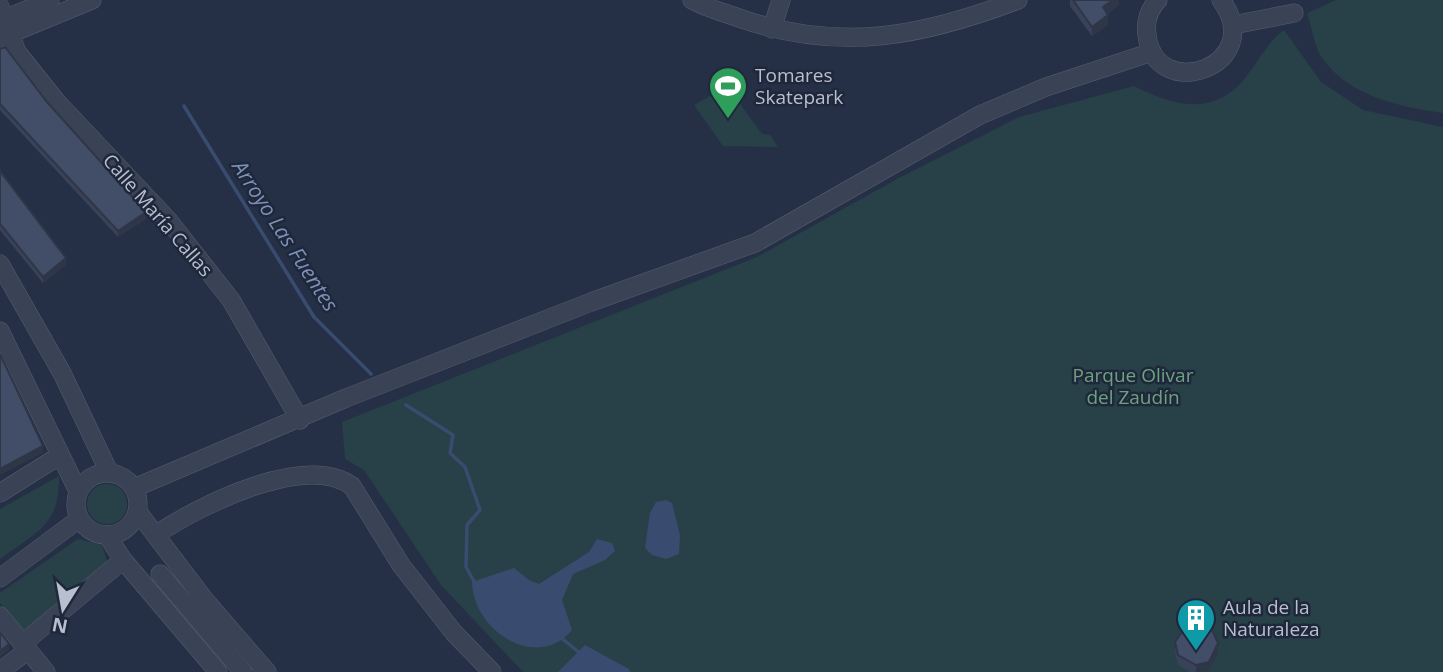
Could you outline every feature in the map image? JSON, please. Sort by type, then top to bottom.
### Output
[{"type":"street","points":[[3,24],[50,0]]},
{"type":"street","points":[[3,24],[92,0]]},
{"type":"street","points":[[692,0],[772,29],[828,38],[887,36],[956,23],[1018,0]]},
{"type":"street","points":[[772,29],[781,0]]},
{"type":"street","points":[[1158,0],[1148,16],[1146,28],[1152,52],[1161,62],[1184,73],[1209,68],[1228,50],[1233,25],[1221,0]]},
{"type":"street","points":[[1233,25],[1294,13]]},
{"type":"street","name":"Calle María Callas","points":[[3,24],[17,52],[56,102],[169,221],[230,300],[300,420]]},
{"type":"street","points":[[134,488],[300,420],[346,398],[591,302],[755,243],[980,115],[1046,87],[1152,52]]},
{"type":"street","points":[[0,264],[33,317],[109,472]]},
{"type":"street","points":[[0,331],[78,491]]},
{"type":"street","points":[[0,493],[59,456]]},
{"type":"street","points":[[138,512],[131,524],[120,532],[107,535],[89,529],[79,519],[75,503],[78,491],[93,476],[109,472],[120,475],[134,488],[138,512],[157,534],[189,581],[267,672]]},
{"type":"street","points":[[157,534],[184,516],[235,493],[288,478],[323,475],[340,477],[352,486],[409,575],[483,669]]},
{"type":"street","points":[[0,578],[79,519]]},
{"type":"street","points":[[107,535],[123,560],[218,672]]},
{"type":"street","points":[[0,671],[123,560]]},
{"type":"street","points":[[160,574],[243,672]]},
{"type":"street","points":[[0,617],[46,672]]},
{"type":"green space","points":[[1336,0],[1443,0],[1443,113],[1377,98],[1347,83],[1334,72],[1317,49],[1307,13]]},
{"type":"green space","name":"Parque Olivar del Zaudín","points":[[1284,30],[1321,82],[1363,110],[1443,127],[1443,672],[523,672],[441,585],[364,470],[345,459],[342,422],[757,257],[897,179],[1019,117],[1134,86],[1170,101],[1182,103],[1207,103],[1219,99],[1238,86],[1269,44]]},
{"type":"green space","name":"Tomares Skatepark","points":[[727,86],[762,134],[770,135],[778,147],[723,146],[694,105]]},
{"type":"green space","points":[[59,476],[58,493],[50,517],[35,534],[0,559],[0,509]]},
{"type":"green space","points":[[107,484],[121,490],[127,504],[121,518],[107,524],[93,518],[87,504],[93,490]]},
{"type":"green space","points":[[78,539],[102,545],[108,565],[25,634],[0,603],[0,593]]},
{"type":"water","points":[[666,500],[672,503],[680,535],[679,554],[666,559],[652,555],[645,548],[650,513],[656,502]]},
{"type":"water","points":[[597,539],[612,543],[615,551],[605,560],[573,574],[562,600],[572,630],[558,642],[542,647],[525,646],[509,640],[495,630],[483,616],[475,600],[472,582],[514,568],[539,584],[589,552]]},
{"type":"water","points":[[585,645],[629,669],[630,672],[558,672]]},
{"type":"building","points":[[1073,0],[1113,0],[1103,7],[1108,15],[1092,27]]},
{"type":"building","points":[[5,47],[47,102],[146,212],[118,231],[0,104],[0,49]]},
{"type":"building","points":[[0,171],[66,258],[43,277],[0,224]]},
{"type":"building","points":[[0,354],[43,446],[0,469]]},
{"type":"building","name":"Aula de la Naturaleza","points":[[1200,623],[1212,630],[1218,643],[1209,662],[1196,665],[1178,655],[1175,642],[1186,626]]},
{"type":"building","points":[[0,632],[9,644],[0,651]]},
{"type":"waterway","name":"Arroyo Las Fuentes","points":[[184,106],[314,317],[371,374]]},
{"type":"waterway","name":"Arroyo Las Fuentes","points":[[406,405],[453,435],[450,453],[465,467],[480,510],[467,525],[466,567],[476,585]]},
{"type":"waterway","name":"Arroyo Las Fuentes","points":[[560,637],[581,654]]},
{"type":"place","name":"Tomares Skatepark","points":[[728,120]]},
{"type":"place","name":"Aula de la Naturaleza","points":[[1196,652]]}]
